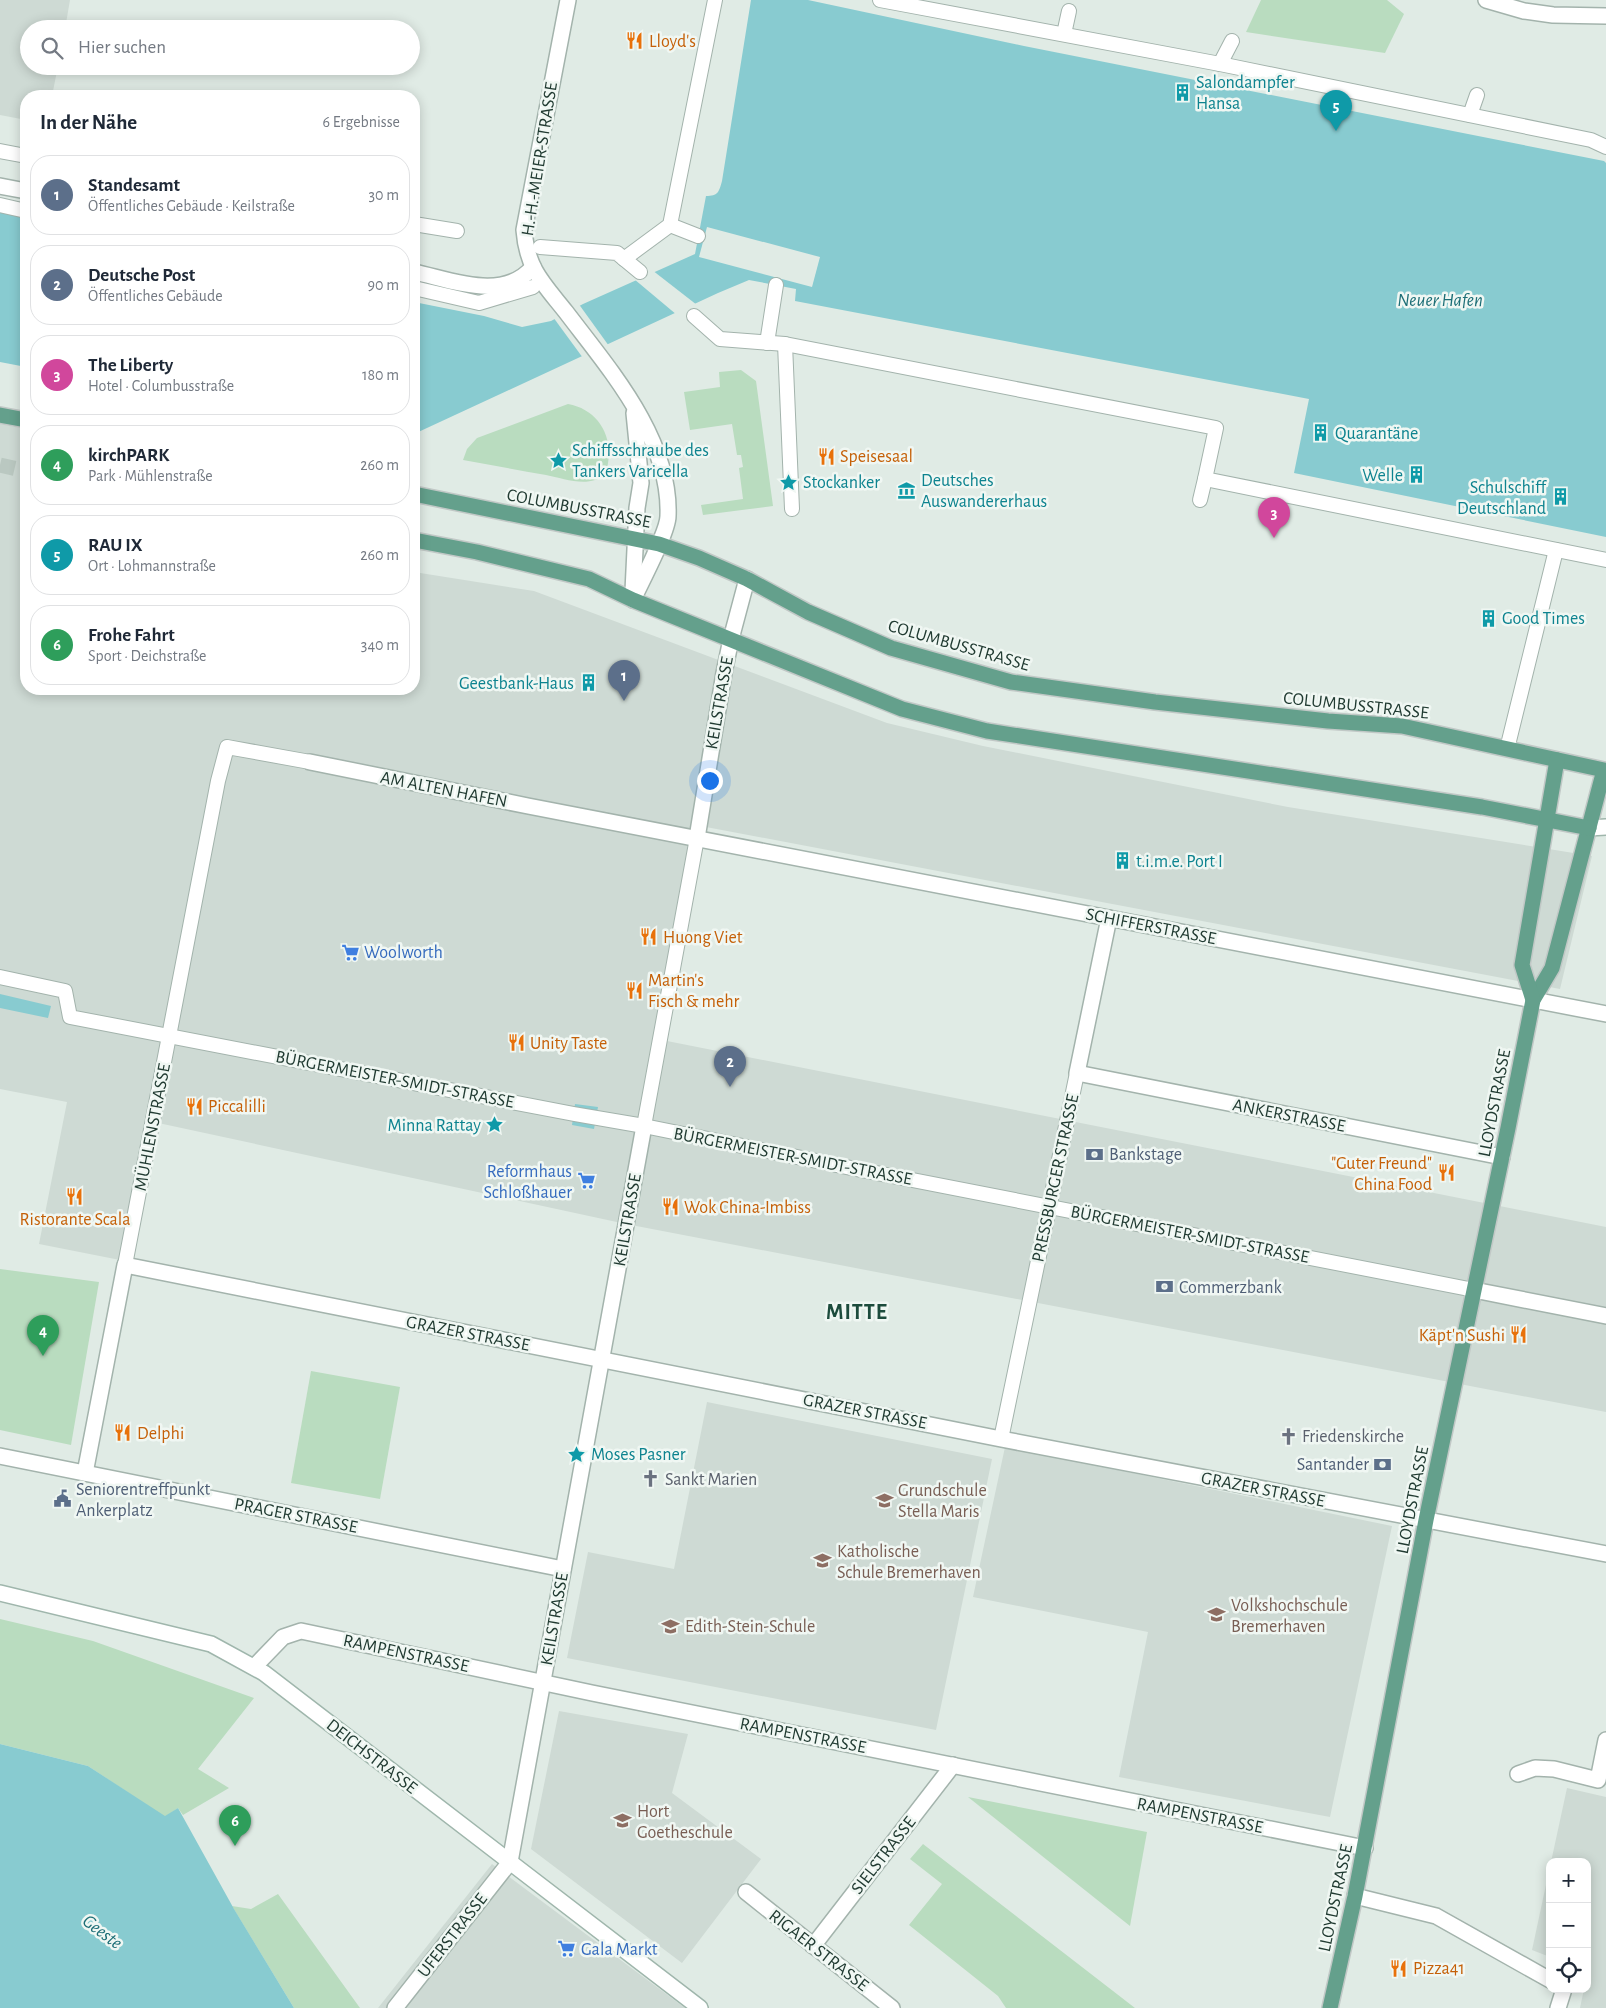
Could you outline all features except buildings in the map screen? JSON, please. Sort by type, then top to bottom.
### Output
[{"type":"main road","points":[[0,415],[20,419]]},
{"type":"main road","name":"COLUMBUSSTRASSE","points":[[420,495],[659,544],[699,558],[747,579],[808,612],[891,648],[1011,682],[1155,702],[1328,721],[1402,726],[1605,770]]},
{"type":"main road","points":[[420,541],[478,552],[589,579],[633,600],[902,708],[987,731],[1482,807],[1589,828]]},
{"type":"main road","name":"LLOYDSTRASSE","points":[[1533,1000],[1522,965],[1557,760]]},
{"type":"main road","name":"LLOYDSTRASSE","points":[[1330,2008],[1365,1848],[1426,1520],[1533,1000],[1552,968],[1605,770]]},
{"type":"street","name":"H.-H.-MEIER-STRASSE","points":[[568,0],[524,230],[526,250],[543,284],[628,395],[650,434],[664,470],[668,517],[659,544],[633,600]]},
{"type":"street","points":[[624,259],[670,225],[715,0]]},
{"type":"street","points":[[880,0],[924,4],[1064,34],[1470,114],[1592,140],[1606,147]]},
{"type":"street","points":[[1486,0],[1524,11],[1553,15],[1606,16]]},
{"type":"street","points":[[1064,34],[1068,11]]},
{"type":"street","points":[[1220,64],[1232,41]]},
{"type":"street","points":[[1470,114],[1477,95]]},
{"type":"street","points":[[0,151],[20,155]]},
{"type":"street","points":[[0,186],[20,190]]},
{"type":"street","points":[[0,205],[20,210]]},
{"type":"street","points":[[420,225],[457,231]]},
{"type":"street","points":[[670,225],[698,236]]},
{"type":"street","points":[[540,247],[617,253],[640,272]]},
{"type":"street","points":[[420,273],[484,287],[503,286],[525,276],[533,267]]},
{"type":"street","points":[[767,343],[776,285]]},
{"type":"street","points":[[420,289],[480,303],[533,287]]},
{"type":"street","points":[[694,316],[720,339],[785,344],[1216,428],[1200,500]]},
{"type":"street","points":[[785,344],[792,509]]},
{"type":"street","name":"H.-H.-MEIER-STRASSE","points":[[633,406],[641,483],[637,508],[633,600]]},
{"type":"street","points":[[1205,479],[1606,560]]},
{"type":"street","points":[[1507,749],[1556,550]]},
{"type":"street","name":"KEILSTRASSE","points":[[510,1862],[697,838],[731,639],[747,579]]},
{"type":"street","name":"AM ALTEN HAFEN","points":[[218,781],[227,747],[697,838]]},
{"type":"street","name":"MÜHLENSTRASSE","points":[[85,1473],[218,781]]},
{"type":"street","points":[[1589,828],[1606,827]]},
{"type":"street","name":"SCHIFFERSTRASSE","points":[[697,838],[1606,1014]]},
{"type":"street","name":"PRESSBURGER STRASSE","points":[[1002,1439],[1108,918]]},
{"type":"street","name":"BÜRGERMEISTER-SMIDT-STRASSE","points":[[0,977],[66,991],[70,1017],[644,1126],[1606,1316]]},
{"type":"street","name":"ANKERSTRASSE","points":[[1077,1072],[1502,1157]]},
{"type":"street","name":"GRAZER STRASSE","points":[[125,1265],[1002,1439],[1606,1554]]},
{"type":"street","name":"PRAGER STRASSE","points":[[0,1456],[564,1569]]},
{"type":"street","name":"DEICHSTRASSE","points":[[0,1593],[211,1644],[254,1667],[700,2008]]},
{"type":"street","name":"RAMPENSTRASSE","points":[[254,1667],[283,1637],[301,1631],[542,1683],[1365,1848]]},
{"type":"street","points":[[1518,1774],[1535,1768],[1554,1769],[1598,1780],[1606,1740]]},
{"type":"street","name":"SIELSTRASSE","points":[[813,1946],[953,1765]]},
{"type":"street","name":"UFERSTRASSE","points":[[395,2008],[510,1862]]},
{"type":"street","name":"RIGAER STRASSE","points":[[746,1892],[892,2008]]},
{"type":"street","points":[[1355,1896],[1436,1916],[1546,1978]]},
{"type":"street","points":[[1558,2008],[1563,1993]]},
{"type":"shaded area","points":[[0,0],[70,0],[67,20],[20,20],[20,75],[56,75],[53,90],[20,90],[20,119],[0,115]]},
{"type":"shaded area","points":[[0,424],[20,428],[20,695],[420,695],[420,573],[534,591],[887,723],[983,746],[1288,807],[1592,856],[1560,989],[706,827],[667,1041],[1606,1227],[1606,1412],[626,1224],[149,1121],[120,1260],[39,1244],[67,1102],[0,1089]]},
{"type":"shaded area","name":"Katholische Schule Bremerhaven","points":[[707,1402],[992,1459],[936,1730],[567,1658],[588,1552],[674,1569]]},
{"type":"shaded area","name":"Volkshochschule Bremerhaven","points":[[1005,1447],[1392,1526],[1330,1817],[1119,1777],[1148,1632],[973,1597]]},
{"type":"shaded area","name":"Hort Goetheschule","points":[[559,1711],[688,1734],[672,1793],[761,1859],[682,1963],[531,1849]]},
{"type":"shaded area","points":[[1567,1788],[1606,1797],[1606,2008],[1580,2008],[1583,1993],[1591,1993],[1591,1858],[1552,1858]]},
{"type":"shaded area","points":[[492,1864],[685,2008],[378,2008]]},
{"type":"shaded area","points":[[1546,1885],[1546,1955],[1532,1950]]},
{"type":"green space","points":[[1261,0],[1387,0],[1404,14],[1385,53],[1246,32]]},
{"type":"green space","points":[[741,370],[756,381],[773,506],[703,515],[701,505],[743,499],[739,468],[743,467],[741,455],[737,455],[732,424],[690,430],[684,392],[720,387],[719,372]]},
{"type":"green space","points":[[568,404],[587,411],[595,417],[605,433],[609,453],[608,466],[606,472],[598,479],[583,482],[463,460],[467,449],[477,438]]},
{"type":"green space","points":[[0,1269],[99,1282],[71,1445],[0,1430]]},
{"type":"green space","points":[[311,1371],[400,1387],[380,1499],[291,1483]]},
{"type":"green space","points":[[0,1619],[93,1641],[254,1698],[198,1769],[229,1788],[183,1815],[178,1808],[165,1817],[88,1766],[0,1744]]},
{"type":"green space","points":[[968,1797],[1147,1832],[1130,1926]]},
{"type":"green space","points":[[923,1844],[1135,2008],[1006,2008],[998,1996],[909,1925],[942,1884],[910,1859]]},
{"type":"green space","points":[[278,1894],[360,2008],[294,2008],[232,1906],[251,1909]]},
{"type":"water","name":"Neuer Hafen","points":[[751,0],[808,0],[1024,46],[1604,161],[1606,163],[1606,537],[1294,473],[1309,399],[795,301],[796,289],[749,280],[420,431],[420,303],[484,316],[522,327],[551,321],[583,304],[695,254],[706,196],[717,193],[722,181]]},
{"type":"water","points":[[0,210],[20,214],[20,366],[0,362]]},
{"type":"water","points":[[0,994],[51,1006],[48,1018],[0,1008]]},
{"type":"water","points":[[575,1104],[598,1107],[594,1129],[572,1125]]},
{"type":"water","name":"Geeste","points":[[0,1744],[88,1766],[165,1816],[178,1808],[234,1909],[294,2008],[0,2008]]},
{"type":"pier","points":[[707,227],[820,257],[812,287],[699,257]]},
{"type":"pier","points":[[652,270],[697,305],[677,315],[634,279]]},
{"type":"pier","points":[[578,303],[609,346],[583,358],[553,317]]},
{"type":"tunnel","points":[[0,465],[20,470]]},
{"type":"place","name":"Lloyd's","points":[[635,41]]},
{"type":"place","name":"Salondampfer Hansa","points":[[1182,92]]},
{"type":"place","name":"RAU IX","points":[[1336,131]]},
{"type":"place","name":"Quarantäne","points":[[1321,433]]},
{"type":"place","name":"Speisesaal","points":[[826,456]]},
{"type":"place","name":"Schiffsschraube des Tankers Varicella","points":[[558,460]]},
{"type":"place","name":"Welle","points":[[1417,475]]},
{"type":"place","name":"Stockanker","points":[[789,482]]},
{"type":"place","name":"Deutsches Auswandererhaus","points":[[907,490]]},
{"type":"place","name":"Schulschiff Deutschland","points":[[1560,497]]},
{"type":"place","name":"The Liberty","points":[[1274,538]]},
{"type":"place","name":"Good Times","points":[[1488,618]]},
{"type":"place","name":"Geestbank-Haus","points":[[588,683]]},
{"type":"place","name":"Standesamt","points":[[624,701]]},
{"type":"place","name":"t.i.m.e. Port I","points":[[1122,861]]},
{"type":"place","name":"Huong Viet","points":[[649,937]]},
{"type":"place","name":"Woolworth","points":[[350,952]]},
{"type":"place","name":"Martin's Fisch & mehr","points":[[634,990]]},
{"type":"place","name":"Unity Taste","points":[[516,1043]]},
{"type":"place","name":"Deutsche Post","points":[[730,1087]]},
{"type":"place","name":"Piccalilli","points":[[194,1106]]},
{"type":"place","name":"Minna Rattay","points":[[495,1125]]},
{"type":"place","name":"Bankstage","points":[[1095,1154]]},
{"type":"place","name":"\"Guter Freund\" China Food","points":[[1446,1173]]},
{"type":"place","name":"Reformhaus Schloßhauer","points":[[586,1181]]},
{"type":"place","name":"Ristorante Scala","points":[[75,1196]]},
{"type":"place","name":"Wok China-Imbiss","points":[[670,1207]]},
{"type":"place","name":"Commerzbank","points":[[1165,1287]]},
{"type":"place","name":"Käpt'n Sushi","points":[[1519,1335]]},
{"type":"place","name":"kirchPARK","points":[[43,1356]]},
{"type":"place","name":"Delphi","points":[[123,1433]]},
{"type":"place","name":"Friedenskirche","points":[[1288,1436]]},
{"type":"place","name":"Moses Pasner","points":[[577,1454]]},
{"type":"place","name":"Santander","points":[[1383,1464]]},
{"type":"place","name":"Sankt Marien","points":[[651,1479]]},
{"type":"place","name":"Seniorentreffpunkt Ankerplatz","points":[[62,1499]]},
{"type":"place","name":"Grundschule Stella Maris","points":[[884,1500]]},
{"type":"place","name":"Katholische Schule Bremerhaven","points":[[823,1561]]},
{"type":"place","name":"Volkshochschule Bremerhaven","points":[[1217,1615]]},
{"type":"place","name":"Edith-Stein-Schule","points":[[671,1626]]},
{"type":"place","name":"Hort Goetheschule","points":[[623,1821]]},
{"type":"place","name":"Frohe Fahrt","points":[[235,1846]]},
{"type":"place","name":"Gala Markt","points":[[567,1949]]},
{"type":"place","name":"Pizza41","points":[[1399,1968]]},
{"type":"district","name":"MITTE","points":[[857,1311]]}]
